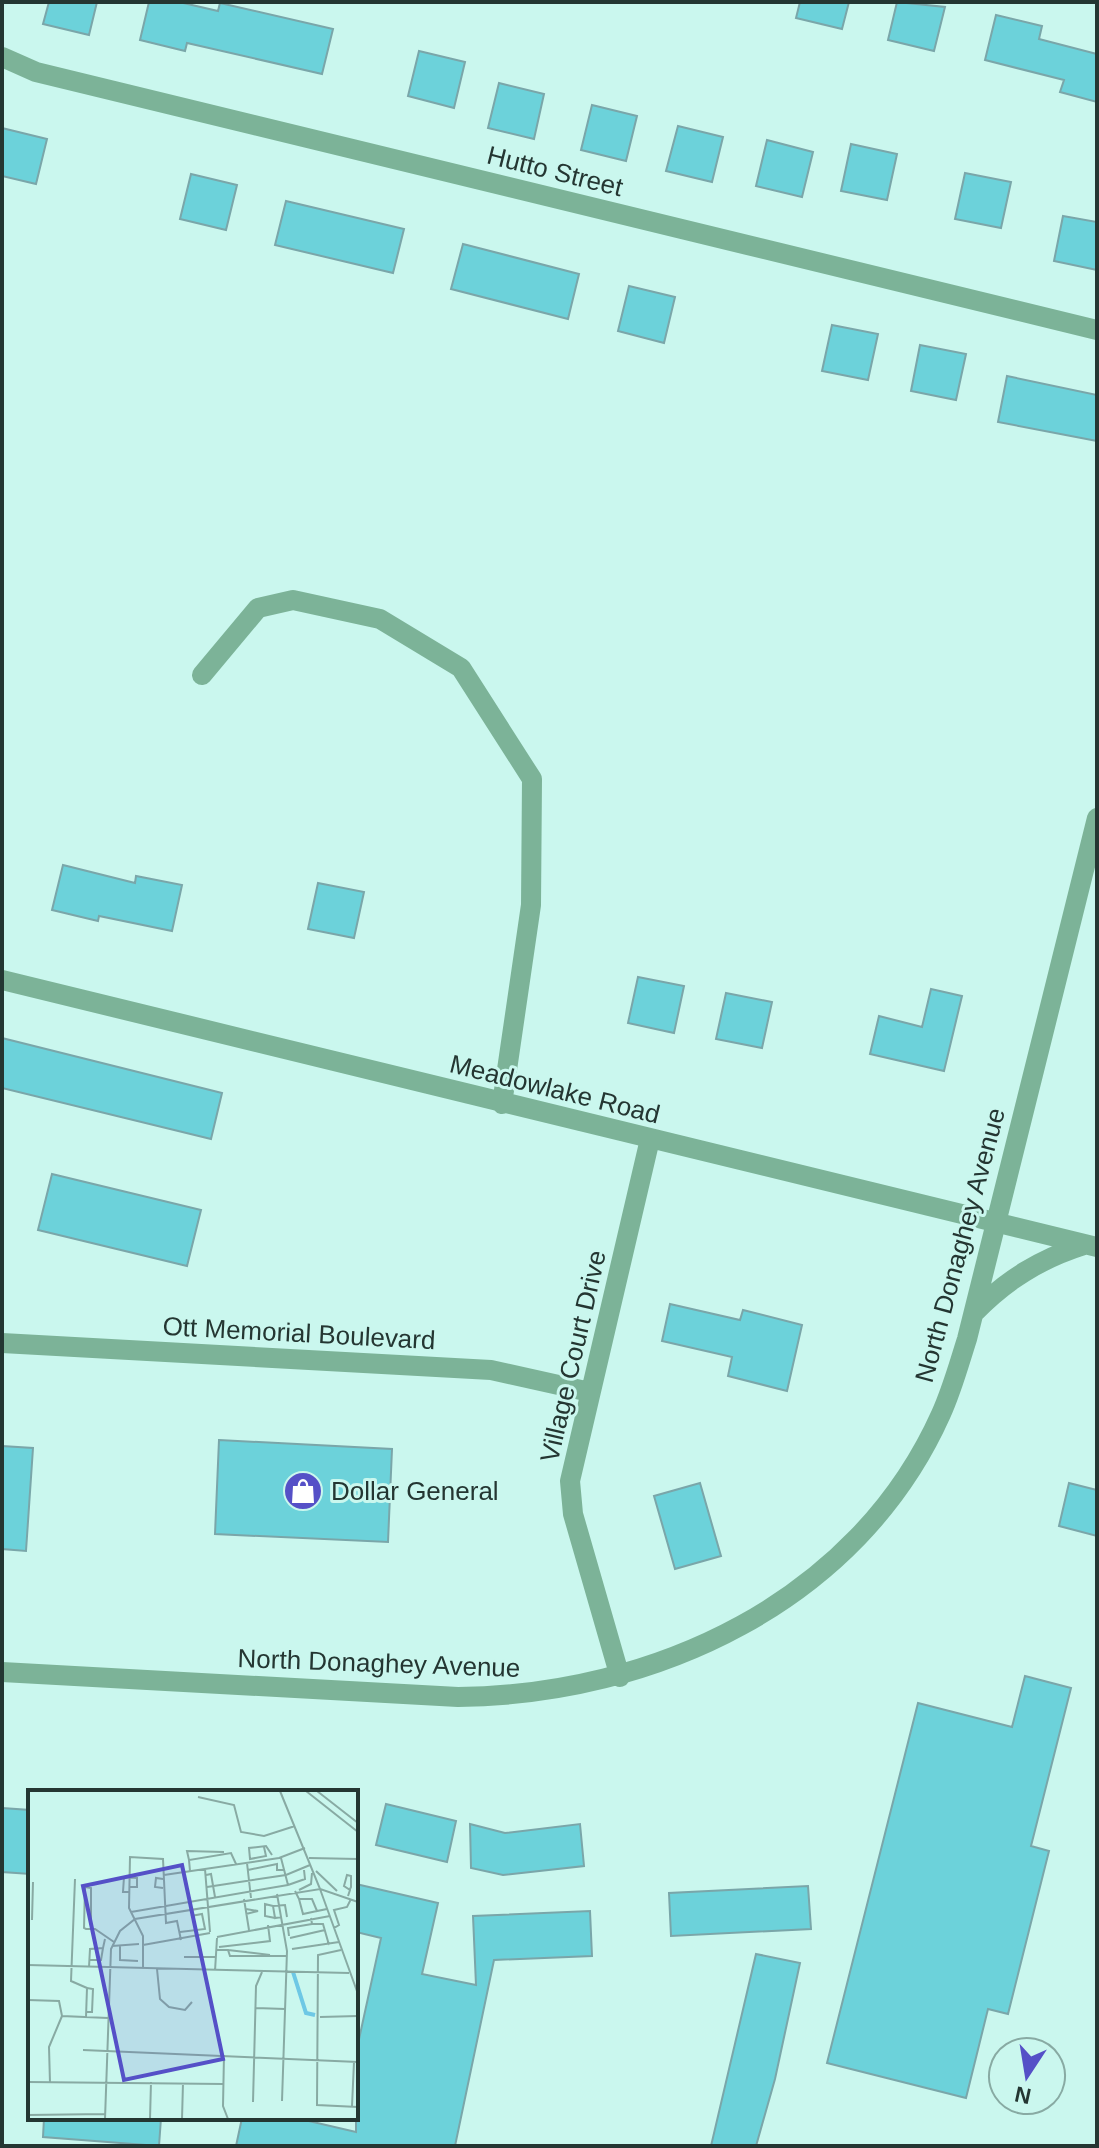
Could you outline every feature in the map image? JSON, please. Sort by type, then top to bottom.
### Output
[{"type":"street","name":"Hutto Street","points":[[2,57],[36,72],[1097,330]]},
{"type":"street","points":[[202,675],[258,608],[293,600],[380,619],[461,668],[532,779],[531,905],[502,1104]]},
{"type":"street","name":"North Donaghey Avenue","points":[[2,1672],[458,1697],[516,1696],[620,1677],[676,1659],[750,1622],[805,1583],[858,1536],[900,1485],[941,1415],[974,1313],[1097,818]]},
{"type":"street","name":"Meadowlake Road","points":[[2,980],[1091,1246]]},
{"type":"street","name":"Village Court Drive","points":[[620,1677],[573,1514],[570,1481],[650,1139]]},
{"type":"street","points":[[974,1313],[998,1289],[1026,1269],[1091,1246]]},
{"type":"street","name":"Ott Memorial Boulevard","points":[[2,1343],[491,1370],[590,1392]]},
{"type":"building","points":[[49,2],[97,2],[89,35],[43,24]]},
{"type":"building","points":[[149,2],[179,2],[218,11],[220,3],[333,29],[322,74],[187,43],[185,51],[140,40]]},
{"type":"building","points":[[800,2],[849,2],[842,29],[796,18]]},
{"type":"building","points":[[897,2],[945,7],[934,51],[888,40]]},
{"type":"building","points":[[996,15],[1042,26],[1039,39],[1097,54],[1097,102],[1060,92],[1064,80],[985,60]]},
{"type":"building","points":[[419,51],[465,62],[454,108],[408,96]]},
{"type":"building","points":[[499,83],[544,94],[534,139],[488,128]]},
{"type":"building","points":[[592,105],[637,116],[626,161],[581,150]]},
{"type":"building","points":[[678,126],[723,137],[712,182],[666,171]]},
{"type":"building","points":[[2,128],[47,139],[36,184],[2,176]]},
{"type":"building","points":[[767,140],[813,152],[802,197],[756,186]]},
{"type":"building","points":[[851,144],[897,154],[887,200],[841,191]]},
{"type":"building","points":[[965,173],[1011,182],[1001,228],[955,219]]},
{"type":"building","points":[[191,174],[237,185],[226,230],[180,219]]},
{"type":"building","points":[[286,201],[404,229],[393,273],[275,245]]},
{"type":"building","points":[[1063,216],[1097,222],[1097,270],[1054,261]]},
{"type":"building","points":[[463,244],[579,274],[568,319],[451,289]]},
{"type":"building","points":[[629,286],[675,297],[664,343],[618,331]]},
{"type":"building","points":[[832,325],[878,334],[868,380],[822,371]]},
{"type":"building","points":[[920,345],[966,354],[956,400],[911,391]]},
{"type":"building","points":[[1007,376],[1097,395],[1097,441],[998,422]]},
{"type":"building","points":[[63,865],[135,883],[136,876],[182,885],[172,931],[99,916],[98,921],[52,910]]},
{"type":"building","points":[[318,883],[364,892],[354,938],[308,929]]},
{"type":"building","points":[[638,977],[684,986],[674,1033],[628,1023]]},
{"type":"building","points":[[931,989],[962,996],[944,1071],[870,1054],[879,1016],[922,1027]]},
{"type":"building","points":[[726,993],[772,1002],[762,1048],[716,1039]]},
{"type":"building","points":[[2,1038],[222,1093],[211,1139],[2,1088]]},
{"type":"building","points":[[52,1174],[201,1210],[187,1266],[38,1230]]},
{"type":"building","points":[[670,1304],[740,1320],[743,1310],[802,1325],[787,1391],[728,1376],[732,1357],[662,1341]]},
{"type":"building","name":"Dollar General","points":[[219,1440],[392,1449],[388,1542],[215,1534]]},
{"type":"building","points":[[2,1446],[33,1448],[26,1551],[2,1549]]},
{"type":"building","points":[[700,1483],[721,1556],[675,1569],[654,1496]]},
{"type":"building","points":[[1069,1483],[1097,1490],[1097,1536],[1059,1526]]},
{"type":"building","points":[[1025,1676],[1071,1688],[1031,1846],[1049,1851],[1008,2014],[988,2009],[966,2098],[827,2063],[918,1703],[1012,1727]]},
{"type":"building","points":[[386,1804],[456,1821],[447,1862],[376,1845]]},
{"type":"building","points":[[2,1808],[28,1810],[28,1874],[2,1872]]},
{"type":"building","points":[[470,1824],[505,1833],[580,1824],[584,1866],[503,1875],[471,1868]]},
{"type":"building","points":[[358,1884],[438,1903],[422,1974],[476,1985],[473,1916],[590,1911],[592,1956],[494,1960],[455,2146],[236,2146],[242,2120],[305,2120],[356,2132],[358,2044],[381,1938],[358,1932]]},
{"type":"building","points":[[808,1886],[811,1929],[671,1936],[669,1893]]},
{"type":"building","points":[[756,1954],[800,1963],[775,2079],[756,2146],[711,2146]]},
{"type":"building","points":[[44,2120],[161,2120],[159,2146],[43,2137]]},
{"type":"place","name":"Dollar General","points":[[303,1491]]}]
